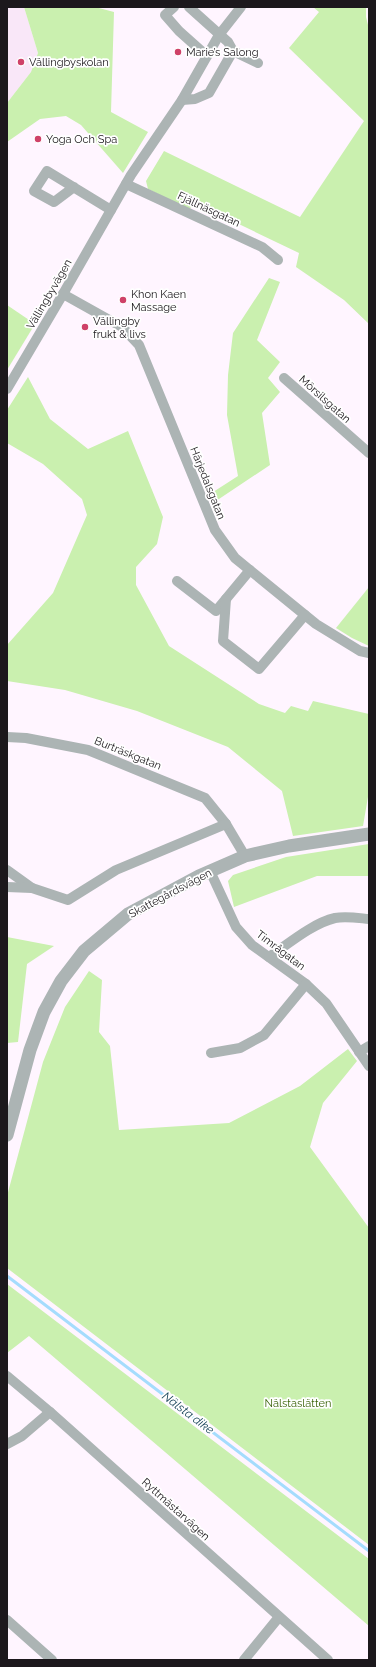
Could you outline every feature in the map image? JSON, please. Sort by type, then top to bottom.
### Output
[{"type":"street","points":[[174,7],[165,15],[179,31],[208,56]]},
{"type":"street","points":[[189,7],[228,42],[233,51],[258,63]]},
{"type":"street","name":"Vällingbyvägen","points":[[7,389],[126,184],[145,153],[182,100],[219,35],[240,7]]},
{"type":"street","points":[[182,100],[195,99],[209,93],[233,51]]},
{"type":"street","name":"Fjällnäsgatan","points":[[126,184],[262,247],[278,260]]},
{"type":"street","points":[[74,187],[111,210]]},
{"type":"street","name":"Härjedalsgatan","points":[[63,294],[122,327],[139,345],[214,530],[235,558],[316,624],[360,651],[369,653]]},
{"type":"street","name":"Mörsilsgatan","points":[[284,378],[369,453]]},
{"type":"street","points":[[177,581],[216,610],[250,570]]},
{"type":"street","points":[[226,599],[223,641],[259,669],[306,615]]},
{"type":"street","name":"Burträskgatan","points":[[7,737],[26,738],[88,750],[205,798],[226,824],[245,856]]},
{"type":"street","points":[[7,887],[32,888],[68,900],[116,870],[226,824]]},
{"type":"street","name":"Skattegårdsvägen","points":[[7,1135],[30,1050],[44,1012],[61,981],[84,951],[128,914],[210,871],[245,856],[289,846],[369,834]]},
{"type":"street","points":[[7,870],[32,888]]},
{"type":"street","name":"Timrågatan","points":[[210,871],[236,927],[252,946],[306,984],[326,1003],[369,1066]]},
{"type":"street","points":[[269,957],[312,928],[335,918],[350,917],[369,919]]},
{"type":"street","name":"Timrågatan","points":[[211,1053],[240,1048],[264,1035],[306,984]]},
{"type":"street","points":[[359,1052],[369,1046]]},
{"type":"street","name":"Ryttmästarvägen","points":[[7,1376],[50,1412],[328,1660]]},
{"type":"street","points":[[7,1444],[22,1436],[50,1412]]},
{"type":"street","points":[[244,1660],[279,1617]]},
{"type":"street","points":[[7,1620],[52,1660]]},
{"type":"shaded area","name":"Vällingbyskolan","points":[[7,7],[24,7],[38,53],[31,72],[7,103]]},
{"type":"green space","points":[[24,7],[95,7],[114,12],[111,112],[148,132],[123,173],[81,125],[66,116],[40,119],[7,142],[7,103],[31,72],[38,53]]},
{"type":"green space","points":[[313,7],[366,7],[366,17],[369,29],[369,324],[344,300],[296,267],[299,253],[197,204],[188,209],[148,189],[146,181],[164,151],[300,217],[364,121],[289,48],[319,12]]},
{"type":"green space","points":[[269,278],[280,282],[257,340],[280,362],[268,378],[280,392],[262,413],[270,465],[213,503],[210,494],[238,476],[227,415],[228,375],[233,333]]},
{"type":"green space","points":[[7,305],[35,324],[7,370]]},
{"type":"green space","points":[[28,377],[50,419],[88,449],[128,431],[163,517],[157,544],[136,567],[136,585],[169,646],[259,704],[285,713],[291,706],[308,711],[313,701],[369,714],[369,791],[363,826],[293,836],[282,791],[228,747],[137,711],[65,690],[7,681],[7,645],[53,593],[87,515],[82,499],[43,464],[7,443],[7,410]]},
{"type":"green space","points":[[369,587],[369,646],[336,628]]},
{"type":"green space","points":[[369,844],[369,876],[317,876],[234,907],[228,881],[233,875],[286,857]]},
{"type":"green space","points":[[7,937],[54,946],[27,964],[18,1042],[7,1043]]},
{"type":"green space","name":"Nälstaslätten","points":[[89,971],[102,980],[99,1032],[110,1046],[119,1130],[229,1123],[300,1086],[348,1049],[357,1061],[323,1103],[310,1147],[369,1228],[369,1545],[7,1268],[7,1196],[43,1062],[65,1007]]},
{"type":"green space","points":[[7,1284],[369,1559],[369,1626],[29,1336],[7,1353]]},
{"type":"waterway","name":"Nälsta dike","points":[[7,1276],[369,1551]]},
{"type":"place","name":"Marie’s Salong","points":[[178,52]]},
{"type":"place","name":"Vällingbyskolan","points":[[21,62]]},
{"type":"place","name":"Yoga Och Spa","points":[[38,139]]},
{"type":"place","name":"Khon Kaen Massage","points":[[123,300]]},
{"type":"place","name":"Vällingby frukt & livs","points":[[85,327]]}]
